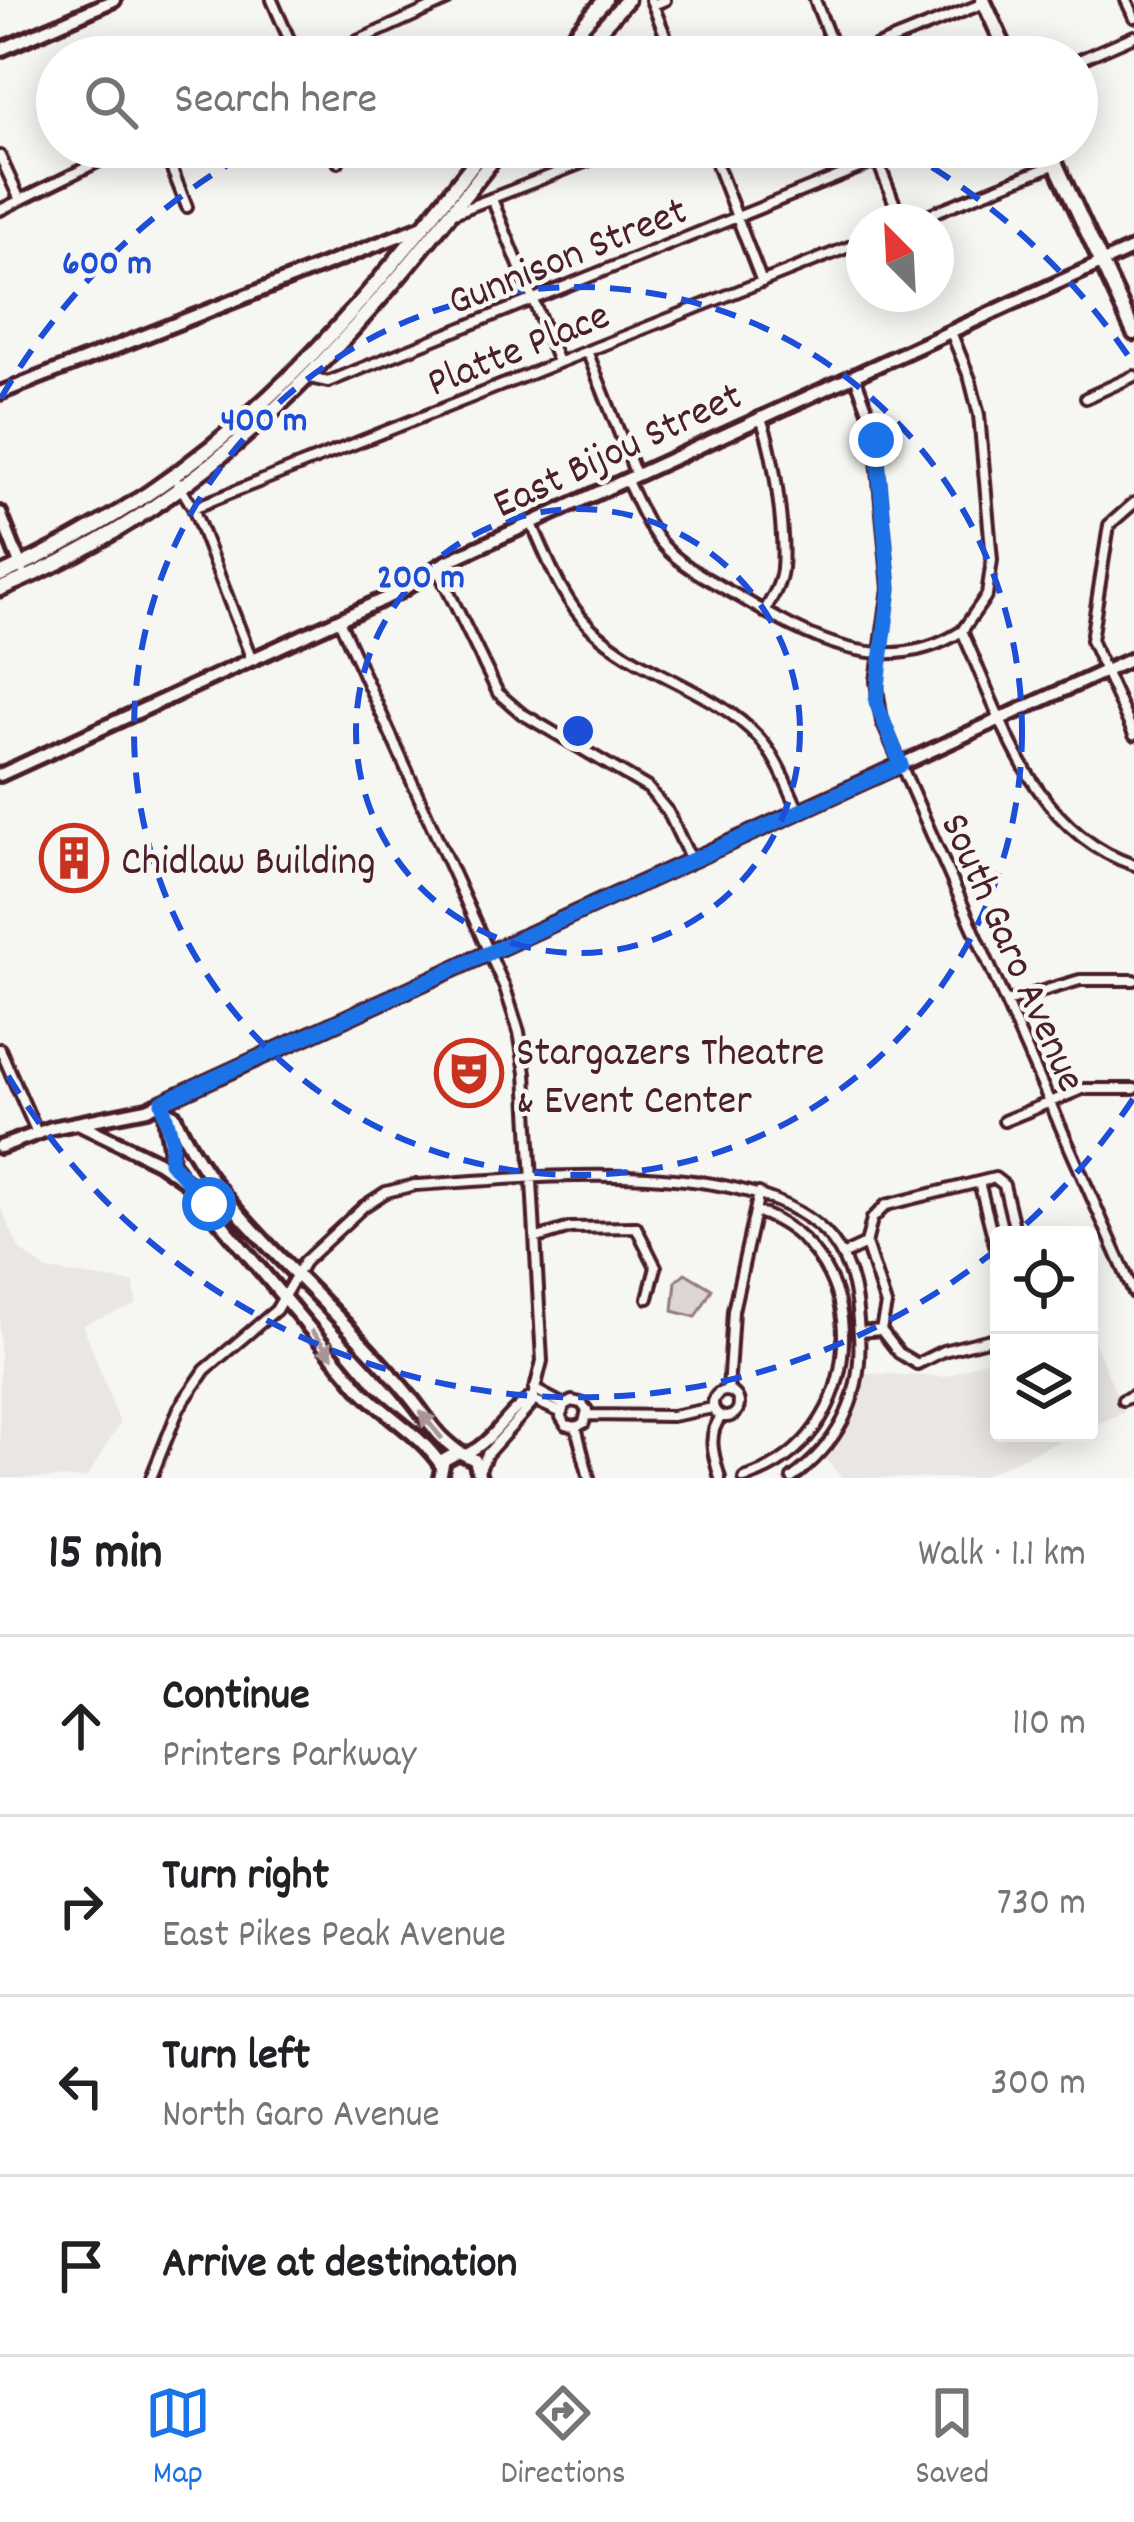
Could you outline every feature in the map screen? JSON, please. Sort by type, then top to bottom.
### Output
[{"type":"main road","points":[[0,50],[114,0]]},
{"type":"main road","points":[[573,36],[605,0]]},
{"type":"main road","points":[[594,36],[627,0]]},
{"type":"main road","points":[[984,2],[999,36]]},
{"type":"main road","points":[[177,482],[323,346],[469,168]]},
{"type":"main road","points":[[0,590],[24,572],[109,534],[261,424],[362,322],[486,168]]},
{"type":"main road","points":[[1058,168],[1134,333]]},
{"type":"main road","points":[[0,393],[447,216]]},
{"type":"main road","points":[[383,242],[400,254]]},
{"type":"main road","name":"East Bijou Street","points":[[0,775],[402,590],[436,566],[1134,248]]},
{"type":"main road","points":[[310,378],[323,346]]},
{"type":"main road","points":[[261,424],[284,396],[282,387]]},
{"type":"main road","points":[[0,513],[24,572]]},
{"type":"main road","points":[[0,575],[24,572]]},
{"type":"main road","points":[[0,1147],[77,1123],[164,1107],[1134,658]]},
{"type":"main road","points":[[164,1107],[172,1140],[170,1162],[362,1391],[392,1421],[430,1448],[440,1474],[463,1453]]},
{"type":"main road","points":[[164,1107],[174,1114],[198,1164],[228,1203],[414,1401],[432,1431],[463,1453],[480,1473]]},
{"type":"main road","points":[[77,1123],[158,1162],[187,1182]]},
{"type":"street","points":[[272,0],[288,36]]},
{"type":"street","points":[[368,36],[448,0]]},
{"type":"street","points":[[665,0],[652,2],[666,36]]},
{"type":"street","points":[[814,0],[829,36]]},
{"type":"street","points":[[1126,0],[1134,17]]},
{"type":"street","points":[[901,36],[984,2]]},
{"type":"street","points":[[1098,52],[1134,36]]},
{"type":"street","points":[[0,156],[19,198]]},
{"type":"street","points":[[0,210],[83,168]]},
{"type":"street","points":[[171,168],[187,207]]},
{"type":"street","points":[[447,216],[570,168]]},
{"type":"street","points":[[718,168],[762,282]]},
{"type":"street","name":"Gunnison Street","points":[[310,378],[328,382],[858,168]]},
{"type":"street","points":[[882,168],[898,204]]},
{"type":"street","points":[[953,204],[1046,168]]},
{"type":"street","points":[[492,199],[558,362]]},
{"type":"street","name":"Platte Place","points":[[193,508],[846,248]]},
{"type":"street","points":[[586,351],[648,524],[667,550],[764,612],[831,646],[881,653],[933,644],[962,631],[988,595],[992,560],[979,416],[950,331]]},
{"type":"street","name":"South Garo Avenue","points":[[855,375],[872,415],[890,588],[876,702],[1134,1292]]},
{"type":"street","points":[[1086,398],[1134,376]]},
{"type":"street","points":[[760,417],[771,450],[782,568],[764,612]]},
{"type":"street","points":[[177,482],[193,508],[252,660]]},
{"type":"street","points":[[1134,503],[1119,512],[1108,532],[1091,632],[1103,672],[1134,735]]},
{"type":"street","points":[[531,522],[562,591],[586,623],[615,647],[752,730],[773,757],[799,812]]},
{"type":"street","points":[[436,566],[498,693],[521,713],[648,788],[668,812],[692,861]]},
{"type":"street","points":[[339,620],[490,953],[523,1048],[542,1345],[531,1405],[487,1454],[480,1473]]},
{"type":"street","points":[[962,631],[1033,784],[1052,811],[1087,844],[1134,866]]},
{"type":"street","points":[[1006,1002],[1080,980],[1134,980]]},
{"type":"street","points":[[0,1049],[38,1133]]},
{"type":"street","points":[[1004,1121],[1093,1088],[1134,1089]]},
{"type":"street","points":[[152,1478],[179,1408],[196,1383],[220,1356],[276,1310],[296,1273],[362,1207],[396,1188],[629,1177],[759,1193],[807,1216],[842,1255],[855,1289],[858,1379],[831,1443],[792,1478]]},
{"type":"street","points":[[990,1339],[943,1351],[917,1364],[899,1353],[881,1330],[886,1305],[866,1244],[872,1219],[886,1205],[995,1178],[1001,1181],[1014,1226]]},
{"type":"street","points":[[980,1182],[991,1226]]},
{"type":"street","points":[[728,1391],[733,1311],[759,1193]]},
{"type":"street","points":[[744,1478],[781,1462],[816,1431],[833,1401],[841,1356],[839,1312],[826,1264],[800,1233],[755,1211]]},
{"type":"street","points":[[537,1238],[570,1228],[636,1227],[656,1267],[648,1298]]},
{"type":"street","points":[[842,1255],[866,1244]]},
{"type":"street","points":[[276,1310],[296,1312]]},
{"type":"street","points":[[859,1332],[881,1330]]},
{"type":"street","points":[[713,1408],[716,1395],[728,1391],[740,1405],[733,1415],[721,1416],[715,1423],[712,1442],[720,1478]]},
{"type":"street","points":[[532,1394],[562,1408]]},
{"type":"street","points":[[463,1453],[481,1447],[532,1394]]},
{"type":"street","points":[[1124,1400],[1134,1395]]},
{"type":"street","points":[[572,1401],[581,1402],[587,1415],[584,1423],[575,1427],[562,1421],[562,1408],[572,1401]]},
{"type":"street","points":[[587,1415],[671,1416],[713,1408]]},
{"type":"street","points":[[713,1408],[721,1416]]},
{"type":"street","points":[[575,1427],[589,1478]]},
{"type":"shaded area","points":[[0,1206],[20,1250],[47,1270],[134,1283],[136,1305],[83,1325],[120,1424],[86,1478],[0,1478]]},
{"type":"shaded area","points":[[685,1273],[712,1289],[696,1317],[673,1311],[676,1281]]},
{"type":"shaded area","points":[[1098,1350],[1124,1412],[1098,1424]]},
{"type":"shaded area","points":[[990,1359],[990,1442],[1057,1442],[977,1478],[842,1478],[825,1458],[849,1425],[865,1373],[945,1377]]},
{"type":"place","name":"Chidlaw Building","points":[[74,858]]},
{"type":"place","name":"Stargazers Theatre & Event Center","points":[[469,1073]]},
{"type":"route","points":[[209,1204],[170,1162],[172,1140],[162,1102],[901,765],[876,702],[890,588],[876,440]]}]
